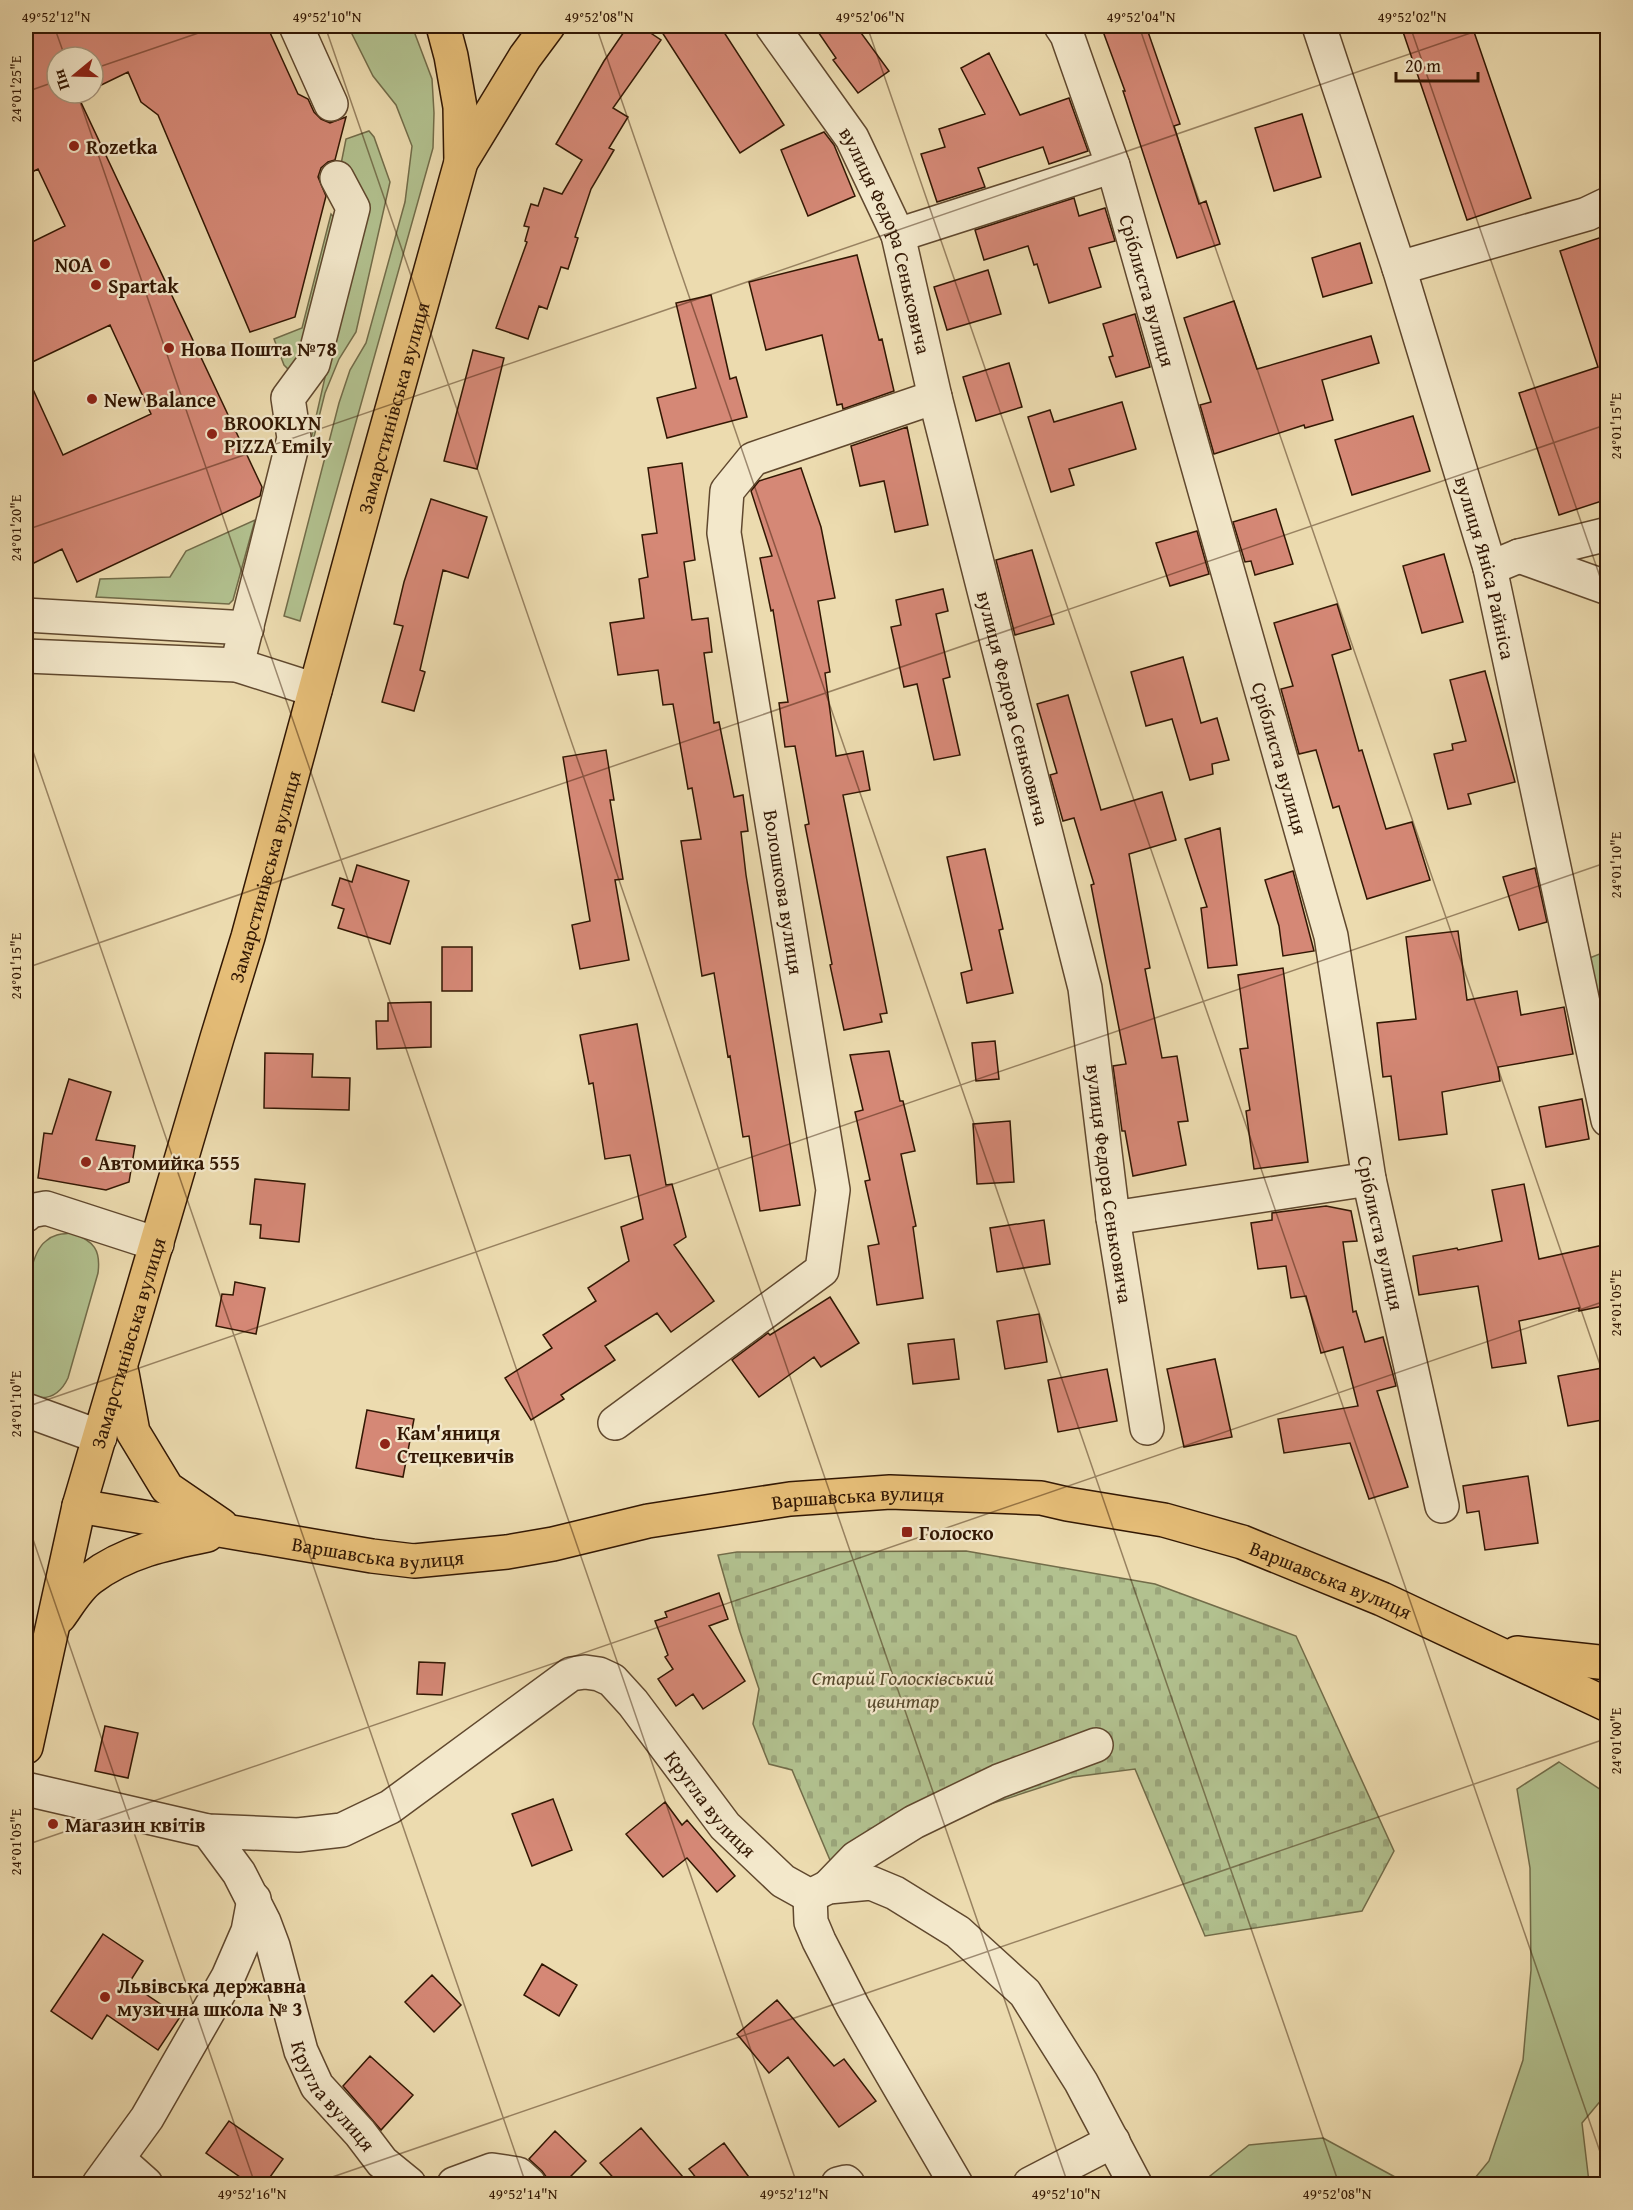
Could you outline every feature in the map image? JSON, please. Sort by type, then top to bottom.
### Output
[{"type":"main road","points":[[443,26],[460,107],[461,162]]},
{"type":"main road","name":"Замарстинівська вулиця","points":[[26,1747],[79,1506],[249,937],[461,162],[525,57],[548,26]]},
{"type":"main road","points":[[121,1367],[133,1432],[167,1488],[230,1531]]},
{"type":"main road","name":"Варшавська вулиця","points":[[79,1506],[372,1556],[414,1561],[507,1552],[553,1544],[648,1521],[790,1499],[890,1492],[973,1493],[1041,1498],[1164,1520],[1242,1542],[1382,1599],[1608,1705]]},
{"type":"main road","points":[[54,1623],[90,1579],[126,1558],[161,1544],[230,1531]]},
{"type":"main road","points":[[1491,1650],[1608,1663]]},
{"type":"street","points":[[296,26],[331,104]]},
{"type":"street","name":"вулиця Федора Сеньковича","points":[[772,26],[852,138],[898,235],[935,397],[1085,988],[1113,1218],[1147,1428]]},
{"type":"street","name":"Сріблиста вулиця","points":[[1061,26],[1067,35],[1113,166],[1331,936],[1370,1179],[1442,1506]]},
{"type":"street","name":"вулиця Яніса Райніса","points":[[1319,26],[1399,268],[1490,568],[1608,1120]]},
{"type":"street","points":[[898,235],[1113,166]]},
{"type":"street","points":[[237,665],[294,438],[288,398],[313,364],[353,208],[337,178]]},
{"type":"street","points":[[1399,268],[1587,214],[1608,204]]},
{"type":"street","name":"Волошкова вулиця","points":[[615,1423],[822,1270],[833,1190],[724,533],[727,491],[753,459],[935,397]]},
{"type":"street","points":[[1490,568],[1519,556],[1608,534]]},
{"type":"street","points":[[1519,556],[1608,588]]},
{"type":"street","points":[[26,593],[38,615],[247,628]]},
{"type":"street","points":[[26,656],[237,665],[315,690]]},
{"type":"street","points":[[1113,1218],[1370,1179]]},
{"type":"street","points":[[26,1215],[30,1211],[46,1208],[157,1244]]},
{"type":"street","points":[[26,1410],[100,1437]]},
{"type":"street","name":"Кругла вулиця","points":[[26,1789],[208,1831],[298,1835],[342,1830],[390,1807],[571,1674],[585,1672],[599,1674],[612,1680],[633,1703],[725,1826],[783,1881],[819,1891]]},
{"type":"street","points":[[956,2184],[853,2007],[819,1941],[812,1922],[819,1891],[856,1858],[914,1821],[999,1780],[1096,1745]]},
{"type":"street","name":"Кругла вулиця","points":[[208,1831],[239,1873],[254,1899],[273,1946],[301,2051],[317,2086],[360,2133],[382,2162],[409,2184]]},
{"type":"street","points":[[819,1891],[871,1883],[895,1893],[958,1932],[1025,1993],[1081,2082],[1135,2184]]},
{"type":"street","points":[[99,2184],[147,2118],[228,1977],[248,1931],[254,1899]]},
{"type":"street","points":[[1030,2184],[1113,2141]]},
{"type":"street","points":[[118,2158],[146,2184]]},
{"type":"street","points":[[454,2184],[492,2170],[518,2174],[529,2184]]},
{"type":"street","points":[[838,2184],[846,2182],[848,2184]]},
{"type":"green space","points":[[348,26],[412,26],[432,79],[433,148],[300,621],[284,616],[339,403],[350,370],[366,343],[405,202],[412,146],[396,105],[373,76]]},
{"type":"green space","points":[[369,131],[374,137],[390,182],[356,332],[339,359],[325,393],[310,453],[308,452],[326,373],[340,169],[346,139]]},
{"type":"green space","points":[[331,214],[336,220],[305,351],[290,371],[284,365],[274,339],[302,328]]},
{"type":"green space","points":[[255,520],[233,600],[229,604],[96,597],[100,579],[170,577],[186,551]]},
{"type":"green space","points":[[1607,951],[1607,1055],[1587,959]]},
{"type":"green space","points":[[72,1233],[86,1239],[94,1247],[98,1258],[98,1273],[68,1378],[56,1394],[39,1398],[26,1394],[26,1313],[31,1269],[37,1252],[46,1241],[61,1234]]},
{"type":"green space","name":"Старий Голосківський цвинтар","points":[[966,1551],[1155,1584],[1296,1636],[1394,1851],[1362,1911],[1205,1936],[1135,1769],[1073,1777],[941,1820],[830,1860],[792,1770],[769,1764],[753,1724],[759,1689],[718,1555],[737,1552]]},
{"type":"green space","points":[[1559,1762],[1607,1794],[1608,2092],[1582,2123],[1588,2184],[1470,2184],[1489,2161],[1523,2060],[1531,1970],[1530,1868],[1517,1789]]},
{"type":"green space","points":[[1323,2138],[1408,2184],[1200,2184],[1249,2145]]},
{"type":"building","name":"Spartak","points":[[26,26],[267,26],[298,94],[308,99],[314,112],[321,119],[330,123],[346,117],[335,160],[321,168],[318,177],[326,196],[295,317],[250,332],[158,115],[141,102],[128,72],[105,83],[105,45],[45,45],[45,105],[82,105],[262,487],[260,496],[77,582],[62,549],[26,567],[26,374],[63,455],[151,414],[110,325],[26,365],[26,245],[65,226],[38,169],[26,175]]},
{"type":"building","points":[[628,26],[640,26],[661,40],[613,108],[628,117],[609,148],[614,150],[591,189],[575,237],[578,238],[568,269],[561,267],[547,309],[539,306],[528,339],[496,328],[527,242],[525,241],[529,227],[524,226],[531,204],[538,206],[544,188],[562,194],[582,160],[556,144],[604,61]]},
{"type":"building","points":[[658,26],[720,26],[784,125],[740,153]]},
{"type":"building","points":[[814,26],[856,26],[889,71],[858,93],[833,60],[836,58]]},
{"type":"building","points":[[1101,26],[1146,26],[1180,124],[1174,126],[1199,204],[1206,201],[1220,244],[1177,258],[1123,91],[1125,91]]},
{"type":"building","points":[[1401,26],[1472,26],[1531,198],[1467,220]]},
{"type":"building","points":[[989,53],[1020,115],[1069,98],[1088,151],[1049,164],[1043,147],[978,168],[985,187],[937,202],[921,154],[945,147],[939,129],[985,114],[961,68]]},
{"type":"building","points":[[1302,114],[1321,177],[1274,191],[1255,128]]},
{"type":"building","points":[[824,132],[834,145],[855,196],[808,216],[781,150]]},
{"type":"building","points":[[1074,198],[1079,216],[1105,208],[1115,241],[1089,248],[1101,287],[1049,303],[1037,264],[1034,265],[1028,246],[984,260],[975,230]]},
{"type":"building","points":[[1608,235],[1608,499],[1559,515],[1519,393],[1598,367],[1560,251]]},
{"type":"building","points":[[1360,243],[1372,283],[1323,297],[1312,258]]},
{"type":"building","points":[[857,255],[879,340],[882,339],[894,391],[843,409],[842,404],[837,405],[822,335],[766,350],[749,282]]},
{"type":"building","points":[[988,270],[1001,314],[947,330],[934,287]]},
{"type":"building","points":[[711,295],[730,379],[736,377],[747,417],[667,438],[657,398],[696,388],[676,303]]},
{"type":"building","points":[[1234,301],[1257,369],[1371,336],[1379,363],[1322,380],[1333,420],[1305,428],[1304,425],[1214,454],[1200,405],[1211,402],[1184,318]]},
{"type":"building","points":[[1135,314],[1150,367],[1116,377],[1109,357],[1113,356],[1103,324]]},
{"type":"building","points":[[473,350],[504,358],[477,469],[444,461]]},
{"type":"building","points":[[1009,363],[1022,407],[976,421],[963,377]]},
{"type":"building","points":[[1122,402],[1136,449],[1069,469],[1074,485],[1051,492],[1028,417],[1050,410],[1054,422]]},
{"type":"building","points":[[1413,416],[1430,471],[1352,495],[1335,440]]},
{"type":"building","points":[[907,427],[928,525],[895,532],[884,481],[860,486],[851,446]]},
{"type":"building","points":[[682,463],[695,560],[684,562],[692,620],[708,618],[712,652],[704,653],[714,723],[719,722],[734,797],[743,795],[748,831],[741,832],[746,875],[800,1205],[760,1211],[749,1136],[743,1137],[714,973],[702,976],[681,841],[701,839],[692,788],[688,789],[673,704],[663,705],[658,670],[618,675],[610,623],[644,618],[639,579],[648,577],[642,535],[657,533],[648,468]]},
{"type":"building","points":[[801,468],[821,527],[835,598],[818,601],[830,672],[825,673],[836,756],[863,751],[870,790],[843,795],[887,1013],[880,1014],[882,1022],[844,1030],[805,825],[809,824],[795,746],[785,747],[779,703],[788,702],[773,610],[771,611],[760,558],[772,556],[751,491],[759,481]]},
{"type":"building","points":[[431,499],[487,517],[468,578],[443,570],[420,670],[425,672],[414,711],[382,702],[403,626],[394,624],[404,582]]},
{"type":"building","points":[[1276,509],[1293,564],[1255,575],[1251,561],[1245,562],[1233,522]]},
{"type":"building","points":[[1197,531],[1209,574],[1170,586],[1156,543]]},
{"type":"building","points":[[1032,550],[1054,624],[1015,635],[996,560]]},
{"type":"building","points":[[1444,554],[1463,622],[1422,633],[1403,566]]},
{"type":"building","points":[[943,589],[948,611],[936,614],[950,677],[943,679],[960,755],[934,760],[917,684],[904,687],[891,627],[901,625],[896,600]]},
{"type":"building","points":[[1337,604],[1351,649],[1332,655],[1359,751],[1362,750],[1386,829],[1412,822],[1430,880],[1367,899],[1339,806],[1333,808],[1316,750],[1299,754],[1281,689],[1293,686],[1274,623]]},
{"type":"building","points":[[1183,657],[1201,723],[1217,718],[1229,760],[1212,764],[1213,774],[1190,780],[1172,719],[1146,726],[1131,672]]},
{"type":"building","points":[[1485,671],[1515,782],[1468,794],[1471,804],[1448,809],[1434,754],[1453,750],[1452,744],[1466,741],[1450,680]]},
{"type":"building","points":[[1068,695],[1101,810],[1162,792],[1176,840],[1129,854],[1150,968],[1145,969],[1162,1058],[1177,1056],[1188,1121],[1178,1122],[1186,1165],[1133,1176],[1125,1131],[1122,1131],[1113,1066],[1126,1064],[1091,885],[1094,884],[1074,818],[1063,821],[1050,775],[1057,773],[1037,704]]},
{"type":"building","points":[[606,750],[614,800],[610,800],[623,879],[615,880],[629,960],[580,969],[572,925],[590,921],[563,757]]},
{"type":"building","points":[[1220,828],[1237,965],[1208,968],[1201,908],[1207,907],[1185,839]]},
{"type":"building","points":[[985,849],[1003,929],[999,930],[1013,993],[967,1003],[961,973],[972,970],[947,857]]},
{"type":"building","points":[[357,865],[409,881],[390,944],[338,928],[344,909],[332,905],[340,878],[352,882]]},
{"type":"building","points":[[1535,868],[1547,922],[1519,930],[1503,877]]},
{"type":"building","points":[[1293,871],[1314,951],[1283,956],[1279,926],[1265,880]]},
{"type":"building","points":[[1458,931],[1467,1000],[1517,991],[1521,1015],[1564,1007],[1573,1054],[1498,1067],[1500,1081],[1442,1092],[1447,1134],[1399,1140],[1391,1076],[1383,1077],[1377,1023],[1416,1019],[1406,937]]},
{"type":"building","points":[[442,947],[472,947],[472,991],[442,991]]},
{"type":"building","points":[[1283,968],[1308,1162],[1254,1169],[1246,1111],[1250,1110],[1240,1049],[1248,1048],[1238,975]]},
{"type":"building","points":[[431,1002],[431,1047],[377,1049],[376,1021],[388,1021],[388,1003]]},
{"type":"building","points":[[637,1024],[666,1185],[672,1184],[686,1237],[674,1245],[714,1301],[671,1332],[657,1313],[605,1346],[615,1360],[561,1395],[564,1399],[531,1420],[505,1378],[552,1348],[543,1335],[596,1301],[588,1288],[629,1261],[621,1227],[643,1219],[630,1155],[605,1159],[593,1083],[589,1084],[580,1035]]},
{"type":"building","points":[[995,1041],[999,1079],[976,1081],[972,1043]]},
{"type":"building","points":[[889,1051],[900,1101],[903,1101],[915,1151],[901,1154],[916,1226],[913,1227],[923,1298],[877,1305],[868,1246],[879,1244],[865,1181],[870,1180],[855,1112],[863,1110],[850,1055]]},
{"type":"building","points":[[265,1053],[313,1054],[312,1077],[350,1078],[349,1110],[264,1108]]},
{"type":"building","name":"Автомийка 555","points":[[69,1079],[111,1092],[96,1140],[135,1146],[129,1182],[106,1190],[38,1178],[44,1133],[52,1134]]},
{"type":"building","points":[[1582,1099],[1589,1139],[1546,1147],[1539,1107]]},
{"type":"building","points":[[1010,1121],[1014,1182],[977,1184],[973,1124]]},
{"type":"building","points":[[255,1179],[305,1184],[299,1242],[260,1238],[261,1225],[250,1224]]},
{"type":"building","points":[[1524,1184],[1539,1259],[1608,1244],[1608,1305],[1579,1311],[1579,1308],[1519,1321],[1526,1363],[1492,1368],[1478,1286],[1419,1295],[1413,1256],[1502,1241],[1492,1190]]},
{"type":"building","points":[[1326,1206],[1351,1211],[1357,1241],[1343,1242],[1353,1312],[1356,1311],[1365,1342],[1383,1337],[1396,1386],[1377,1391],[1408,1487],[1369,1499],[1350,1443],[1284,1453],[1278,1419],[1358,1406],[1343,1347],[1321,1353],[1306,1296],[1291,1298],[1286,1266],[1258,1269],[1251,1223],[1272,1220],[1272,1213]]},
{"type":"building","points":[[1044,1220],[1050,1264],[997,1272],[990,1228]]},
{"type":"building","points":[[235,1282],[265,1288],[256,1334],[216,1326],[222,1294],[233,1295]]},
{"type":"building","points":[[830,1297],[859,1343],[821,1367],[814,1357],[759,1397],[732,1360],[768,1333],[770,1335]]},
{"type":"building","points":[[1039,1314],[1047,1362],[1005,1369],[997,1321]]},
{"type":"building","points":[[954,1339],[959,1379],[913,1384],[908,1344]]},
{"type":"building","points":[[1215,1359],[1232,1437],[1184,1447],[1167,1369]]},
{"type":"building","points":[[1608,1367],[1608,1419],[1568,1426],[1558,1376]]},
{"type":"building","points":[[1107,1369],[1117,1421],[1058,1432],[1048,1380]]},
{"type":"building","name":"Кам'яниця Стецкевичів","points":[[367,1410],[414,1419],[403,1477],[356,1468]]},
{"type":"building","points":[[1528,1476],[1538,1543],[1485,1550],[1479,1511],[1467,1513],[1463,1486]]},
{"type":"building","points":[[719,1593],[728,1619],[709,1626],[745,1681],[703,1709],[693,1694],[676,1706],[658,1679],[673,1669],[665,1657],[668,1655],[655,1621],[667,1617],[665,1612]]},
{"type":"building","points":[[419,1662],[445,1663],[442,1695],[417,1694]]},
{"type":"building","points":[[105,1726],[138,1733],[128,1778],[95,1771]]},
{"type":"building","points":[[553,1799],[572,1850],[532,1866],[512,1814]]},
{"type":"building","points":[[665,1802],[682,1825],[687,1820],[735,1876],[717,1892],[687,1858],[663,1877],[626,1834]]},
{"type":"building","name":"Львівська державна музична школа № 3","points":[[103,1934],[143,1961],[129,1983],[180,2017],[158,2050],[107,2015],[92,2039],[51,2011]]},
{"type":"building","points":[[542,1964],[577,1985],[559,2016],[524,1995]]},
{"type":"building","points":[[432,1975],[461,2005],[434,2032],[405,2002]]},
{"type":"building","points":[[777,2000],[834,2066],[844,2059],[876,2101],[839,2127],[788,2057],[769,2073],[737,2034]]},
{"type":"building","points":[[370,2056],[413,2095],[381,2130],[343,2086]]},
{"type":"building","points":[[229,2121],[283,2159],[265,2184],[250,2184],[206,2153]]},
{"type":"building","points":[[641,2128],[689,2184],[619,2184],[600,2163]]},
{"type":"building","points":[[555,2131],[586,2161],[563,2184],[547,2184],[547,2178],[542,2171],[529,2159]]},
{"type":"building","points":[[724,2143],[754,2184],[701,2184],[689,2169]]},
{"type":"place","name":"Rozetka","points":[[74,146]]},
{"type":"place","name":"NOA","points":[[105,264]]},
{"type":"place","name":"Spartak","points":[[96,285]]},
{"type":"place","name":"Нова Пошта №78","points":[[169,348]]},
{"type":"place","name":"New Balance","points":[[92,399]]},
{"type":"place","name":"BROOKLYN PIZZA Emily","points":[[212,434]]},
{"type":"place","name":"Автомийка 555","points":[[86,1162]]},
{"type":"place","name":"Кам'яниця Стецкевичів","points":[[385,1444]]},
{"type":"place","name":"Голоско","points":[[907,1532]]},
{"type":"place","name":"Магазин квітів","points":[[53,1824]]},
{"type":"place","name":"Львівська державна музична школа № 3","points":[[105,1997]]}]
